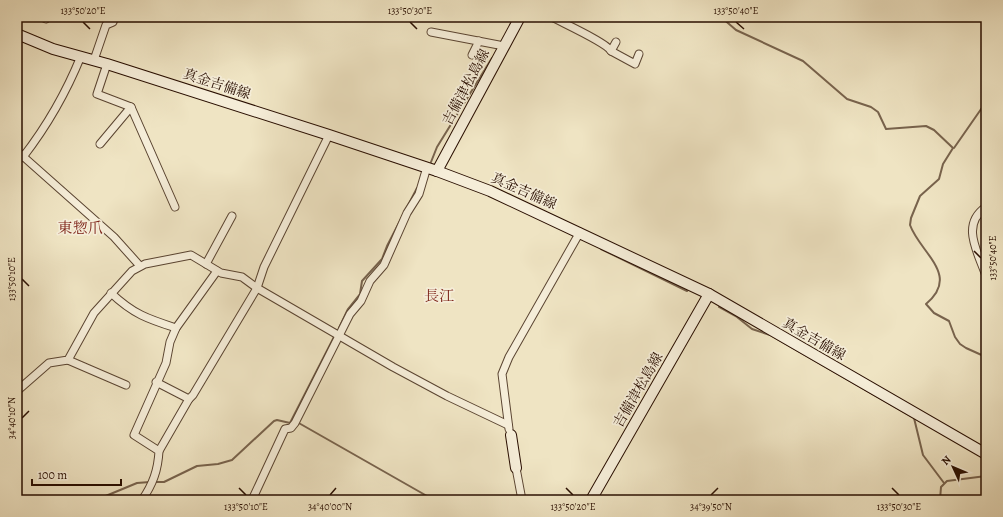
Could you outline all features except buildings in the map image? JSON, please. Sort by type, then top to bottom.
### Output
[{"type":"main road","name":"吉備津松島線","points":[[432,169],[520,17]]},
{"type":"main road","name":"真金吉備線","points":[[17,34],[53,49],[108,64],[329,135],[432,169],[490,191],[580,232],[709,294],[986,454]]},
{"type":"main road","name":"吉備津松島線","points":[[591,500],[709,294]]},
{"type":"main road","points":[[510,430],[516,468]]},
{"type":"street","points":[[94,60],[106,25],[113,22],[115,17]]},
{"type":"street","points":[[552,17],[597,41],[634,64],[639,54]]},
{"type":"street","points":[[431,32],[504,46]]},
{"type":"street","points":[[472,55],[479,41]]},
{"type":"street","points":[[611,51],[616,42]]},
{"type":"street","points":[[81,56],[60,101],[41,134],[20,156],[114,237],[140,266]]},
{"type":"street","points":[[108,64],[96,94],[131,107],[175,207]]},
{"type":"street","points":[[100,144],[131,107]]},
{"type":"street","points":[[142,500],[153,485],[159,451],[257,288],[264,267],[329,135]]},
{"type":"street","points":[[252,500],[286,429],[291,428],[295,423],[350,314],[361,301],[370,281],[384,265],[401,226],[432,169]]},
{"type":"street","points":[[986,207],[976,215],[972,231],[986,276]]},
{"type":"street","points":[[206,264],[232,216]]},
{"type":"street","points":[[510,430],[502,374],[515,346],[580,232]]},
{"type":"street","points":[[68,360],[94,313],[132,271],[140,266],[187,255],[194,256],[217,270],[242,277],[257,288],[339,336],[510,430]]},
{"type":"street","points":[[159,451],[134,435],[155,389],[156,382],[166,363],[170,342],[176,328],[217,270]]},
{"type":"street","points":[[111,293],[125,306],[144,317],[176,328]]},
{"type":"street","points":[[17,391],[49,363],[68,360],[126,385]]},
{"type":"street","points":[[156,382],[189,399]]},
{"type":"street","points":[[516,468],[522,500]]},
{"type":"waterway","points":[[721,17],[736,30],[803,61],[847,99],[871,107],[878,112],[886,129],[926,126],[934,130],[953,148],[943,164],[939,179],[920,196],[911,218],[910,225],[935,264],[939,274],[940,283],[936,293],[926,304],[934,313],[949,321],[955,337],[960,344],[986,357]]},
{"type":"waterway","points":[[431,162],[437,147],[492,58]]},
{"type":"waterway","points":[[954,148],[986,102]]},
{"type":"waterway","points":[[339,328],[348,309],[360,294],[362,281],[382,259],[387,246],[417,188]]},
{"type":"waterway","points":[[601,249],[687,291]]},
{"type":"waterway","points":[[719,307],[737,317],[752,329],[770,335],[914,418],[923,455],[944,483]]},
{"type":"waterway","points":[[154,482],[164,482],[197,466],[218,464],[232,460],[274,421],[277,420],[290,423],[335,335]]},
{"type":"waterway","points":[[297,422],[434,500]]},
{"type":"waterway","points":[[940,500],[941,487],[947,481],[986,476]]},
{"type":"waterway","points":[[96,500],[137,483],[150,482]]},
{"type":"district","name":"東惣爪","points":[[80,228]]},
{"type":"district","name":"長江","points":[[439,296]]}]
